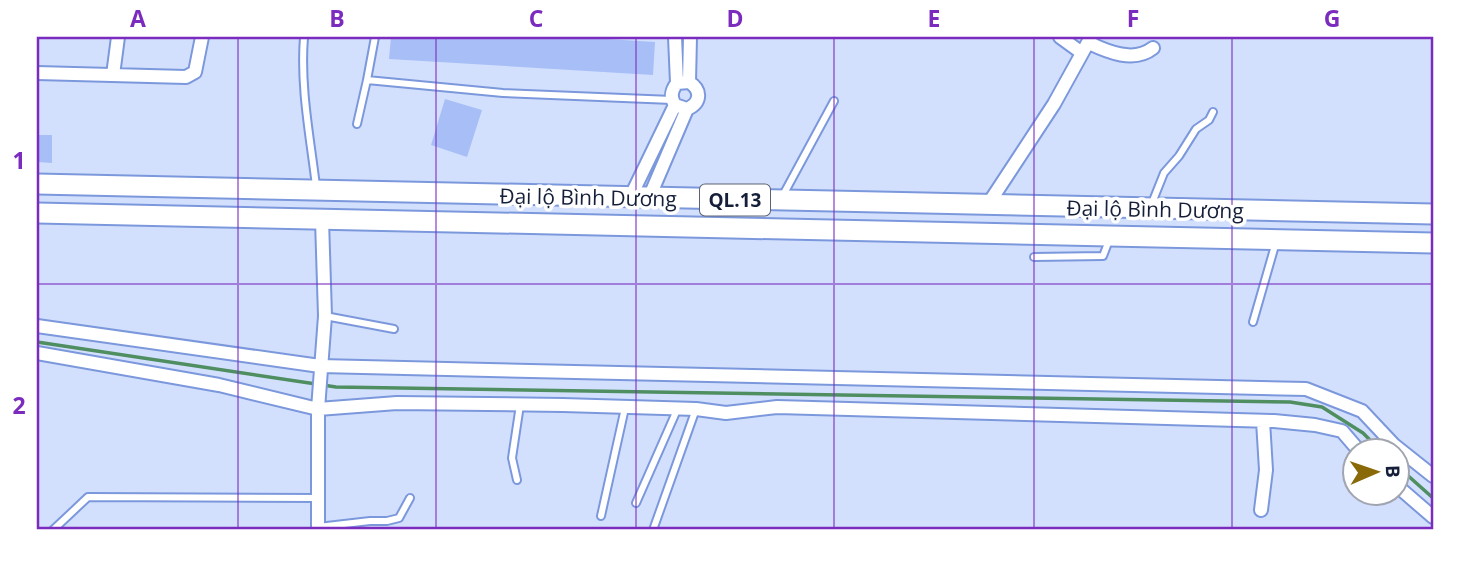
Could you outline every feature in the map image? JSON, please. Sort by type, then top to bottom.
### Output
[{"type":"highway","name":"Đại lộ Bình Dương","points":[[37,184],[1433,214]]},
{"type":"highway","points":[[317,191],[322,220]]},
{"type":"highway","points":[[639,198],[639,227]]},
{"type":"highway","name":"Đại lộ Bình Dương","points":[[37,213],[1433,243]]},
{"type":"street","points":[[113,75],[118,37]]},
{"type":"street","points":[[37,73],[186,77],[195,72],[201,37]]},
{"type":"street","points":[[676,37],[683,82]]},
{"type":"street","points":[[639,198],[678,105],[671,91],[683,82],[690,37]]},
{"type":"street","points":[[1060,37],[1132,55],[1153,48]]},
{"type":"street","points":[[986,206],[1055,104],[1087,44]]},
{"type":"street","points":[[678,105],[694,106],[698,100],[699,92],[695,86],[683,82]]},
{"type":"street","points":[[639,198],[678,105]]},
{"type":"street","points":[[318,528],[320,366],[324,316],[322,220]]},
{"type":"street","points":[[37,326],[320,366],[1306,389],[1362,411],[1394,445],[1433,476]]},
{"type":"street","points":[[37,353],[319,404],[520,405],[696,409],[726,413],[777,407],[1263,421],[1315,425],[1342,431],[1348,438]]},
{"type":"street","points":[[1261,510],[1265,470],[1263,421]]},
{"type":"street","points":[[1410,497],[1433,517]]},
{"type":"lane","points":[[304,37],[302,62],[305,101],[317,191]]},
{"type":"lane","points":[[357,124],[375,37]]},
{"type":"lane","points":[[367,80],[678,105]]},
{"type":"lane","points":[[780,201],[834,101]]},
{"type":"lane","points":[[1150,208],[1164,173],[1180,156],[1196,129],[1209,120],[1213,112]]},
{"type":"lane","points":[[1034,257],[1103,256],[1108,243],[1119,236]]},
{"type":"lane","points":[[1253,322],[1277,240]]},
{"type":"lane","points":[[324,316],[394,329]]},
{"type":"lane","points":[[517,480],[512,458],[520,405]]},
{"type":"lane","points":[[601,516],[625,408]]},
{"type":"lane","points":[[653,530],[696,409]]},
{"type":"lane","points":[[636,503],[677,410]]},
{"type":"lane","points":[[53,530],[88,497],[319,498]]},
{"type":"lane","points":[[318,528],[399,518],[410,498]]},
{"type":"building","points":[[391,37],[575,37],[655,42],[653,75],[389,59]]},
{"type":"building","points":[[445,99],[482,110],[467,157],[431,145]]},
{"type":"building","points":[[37,135],[52,135],[52,163],[37,162]]},
{"type":"waterway","points":[[37,342],[336,387],[1290,402],[1322,407],[1368,438]]},
{"type":"waterway","points":[[1410,477],[1433,498]]}]
